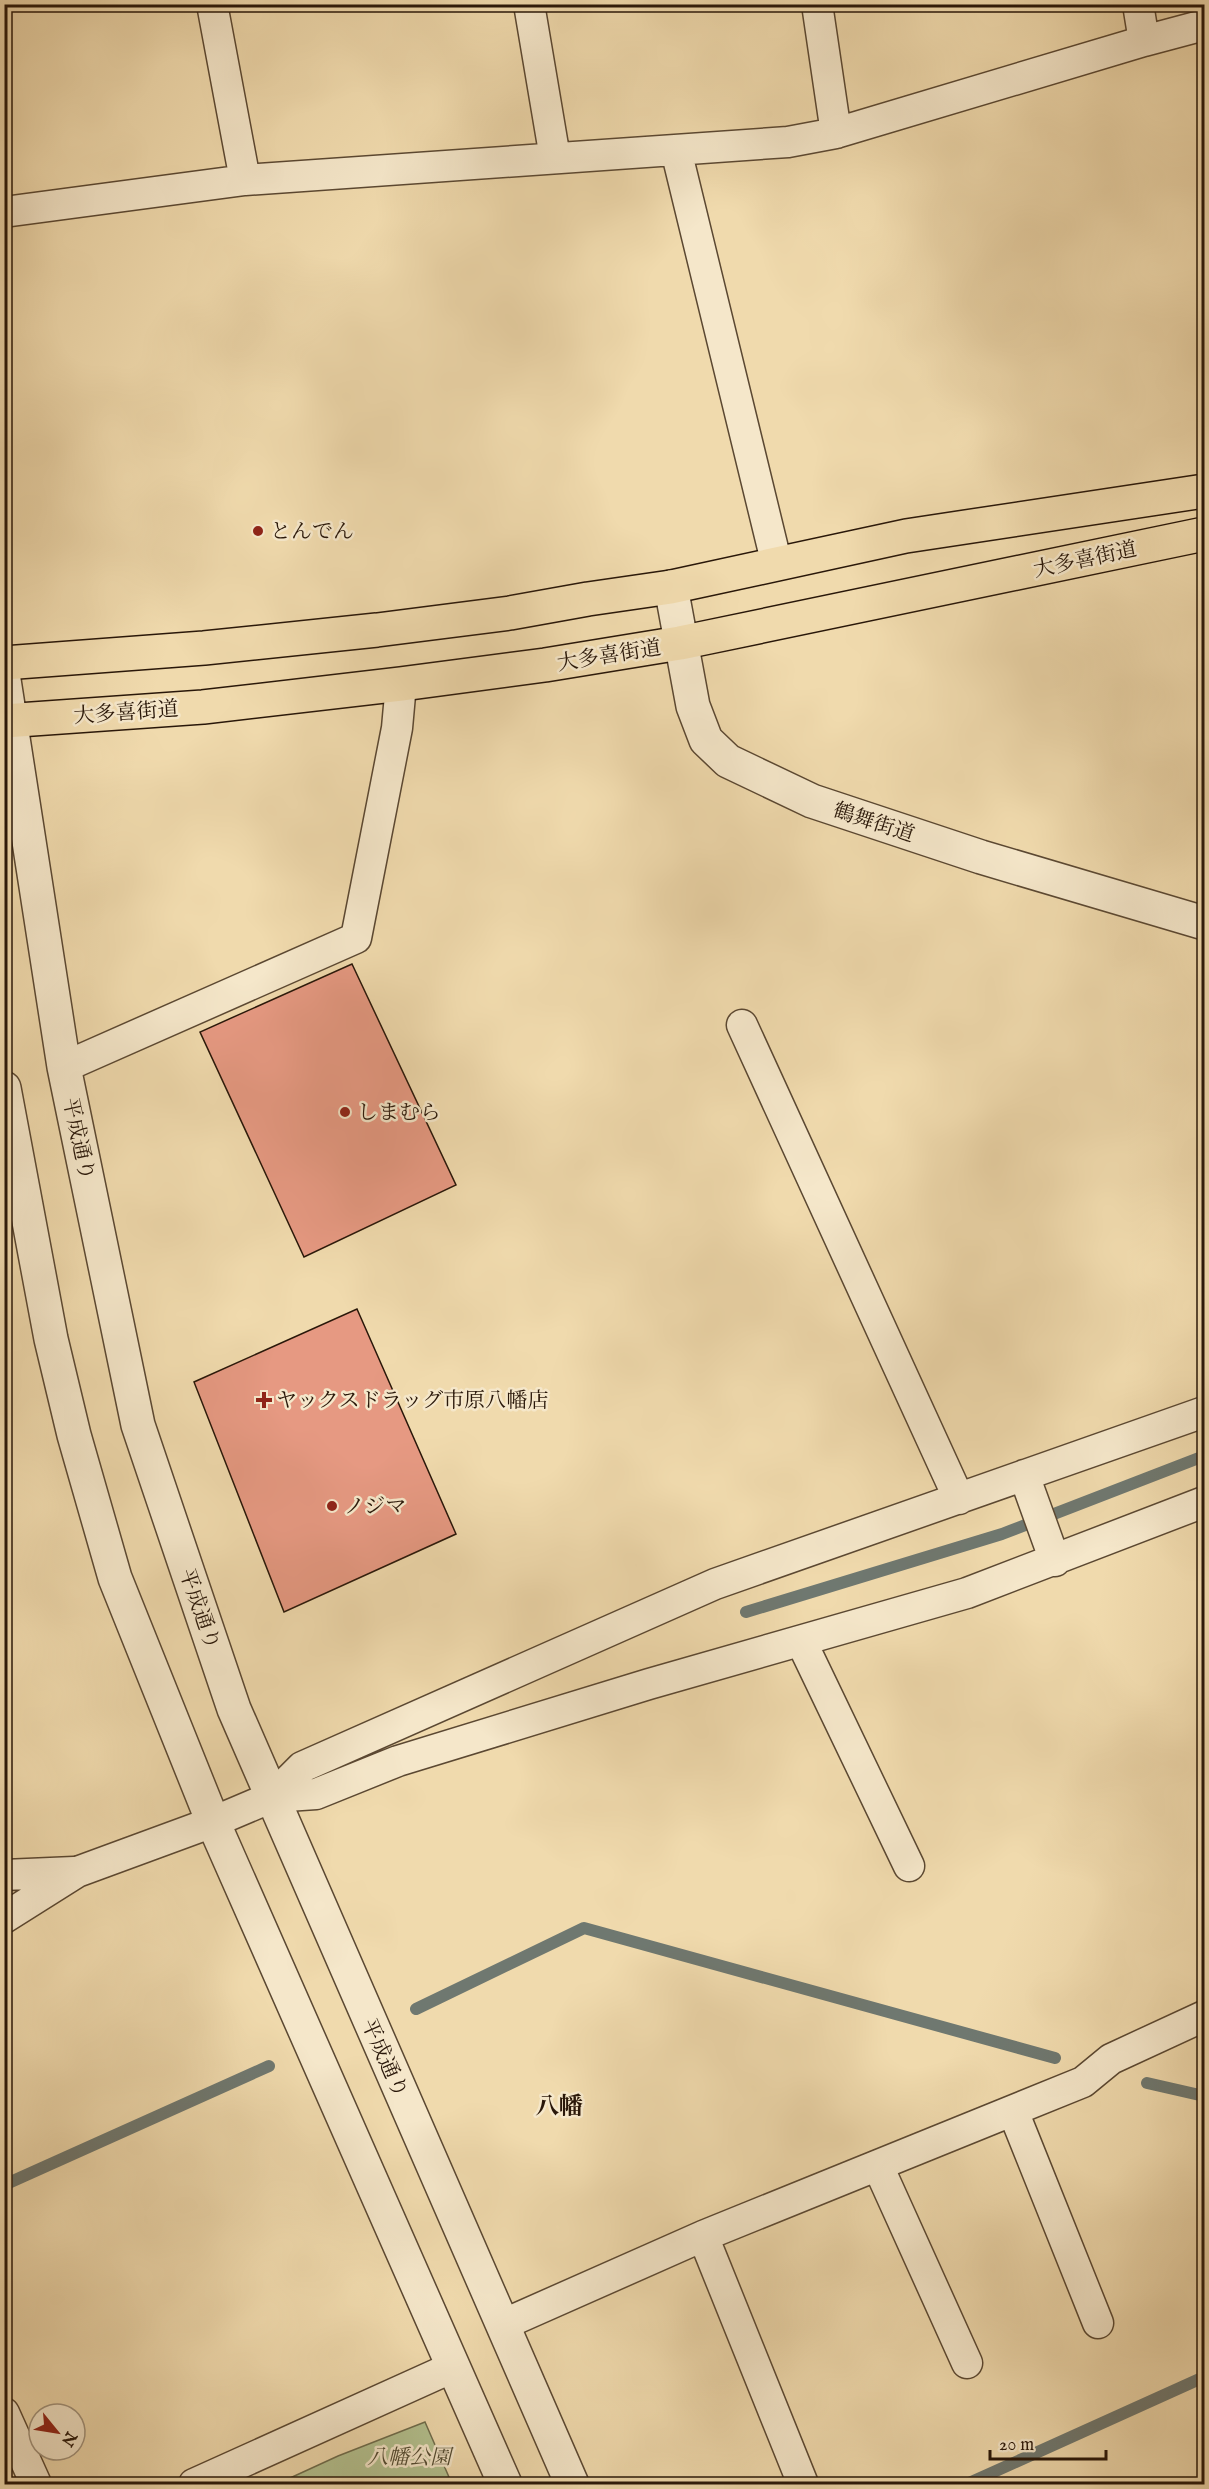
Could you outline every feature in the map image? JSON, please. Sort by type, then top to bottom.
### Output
[{"type":"highway","points":[[4,663],[204,648],[510,614],[588,599],[671,587],[906,536],[1204,491]]},
{"type":"highway","name":"大多喜街道","points":[[8,720],[203,707],[401,684],[680,644],[1204,534]]},
{"type":"street","points":[[212,4],[245,180]]},
{"type":"street","points":[[529,4],[555,158]]},
{"type":"street","points":[[817,4],[836,133]]},
{"type":"street","points":[[1138,4],[1144,40]]},
{"type":"street","points":[[4,212],[245,180],[788,142],[836,133],[1144,40],[1204,25]]},
{"type":"street","points":[[676,150],[777,565]]},
{"type":"street","name":"鶴舞街道","points":[[671,587],[693,706],[706,740],[728,761],[812,801],[842,812],[981,857],[1204,923]]},
{"type":"street","name":"平成通り","points":[[4,680],[8,720],[64,1066],[138,1425],[234,1709],[572,2484]]},
{"type":"street","points":[[64,1066],[356,938],[397,728],[401,684]]},
{"type":"street","points":[[742,1025],[959,1499]]},
{"type":"street","points":[[5,1090],[51,1338],[87,1479],[116,1578],[213,1822],[505,2484]]},
{"type":"street","points":[[272,1797],[302,1767],[715,1584],[1204,1412]]},
{"type":"street","points":[[1024,1475],[1055,1561]]},
{"type":"street","points":[[4,1918],[77,1872],[213,1822],[272,1797],[316,1794],[398,1761],[649,1684],[967,1593],[1204,1502]]},
{"type":"street","points":[[801,1641],[909,1866]]},
{"type":"street","points":[[4,1875],[77,1872]]},
{"type":"street","points":[[502,2325],[703,2236],[1083,2082],[1111,2059],[1204,2016]]},
{"type":"street","points":[[1013,2111],[1098,2324]]},
{"type":"street","points":[[878,2166],[967,2363]]},
{"type":"street","points":[[703,2236],[803,2484]]},
{"type":"street","points":[[194,2484],[453,2367]]},
{"type":"street","points":[[4,2413],[36,2484]]},
{"type":"green space","name":"八幡公園","points":[[425,2422],[452,2484],[277,2484],[338,2456]]},
{"type":"building","points":[[352,964],[456,1185],[304,1257],[200,1032]]},
{"type":"building","points":[[357,1309],[456,1534],[284,1612],[194,1382]]},
{"type":"waterway","points":[[746,1612],[1002,1534],[1204,1456]]},
{"type":"waterway","points":[[416,2009],[584,1928],[1055,2058]]},
{"type":"waterway","points":[[4,2185],[269,2066]]},
{"type":"waterway","points":[[1147,2083],[1204,2096]]},
{"type":"waterway","points":[[967,2484],[1204,2377]]},
{"type":"place","name":"とんでん","points":[[258,531]]},
{"type":"place","name":"しまむら","points":[[345,1112]]},
{"type":"place","name":"ヤックスドラッグ市原八幡店","points":[[264,1400]]},
{"type":"place","name":"ノジマ","points":[[332,1506]]},
{"type":"district","name":"八幡","points":[[559,2106]]}]
